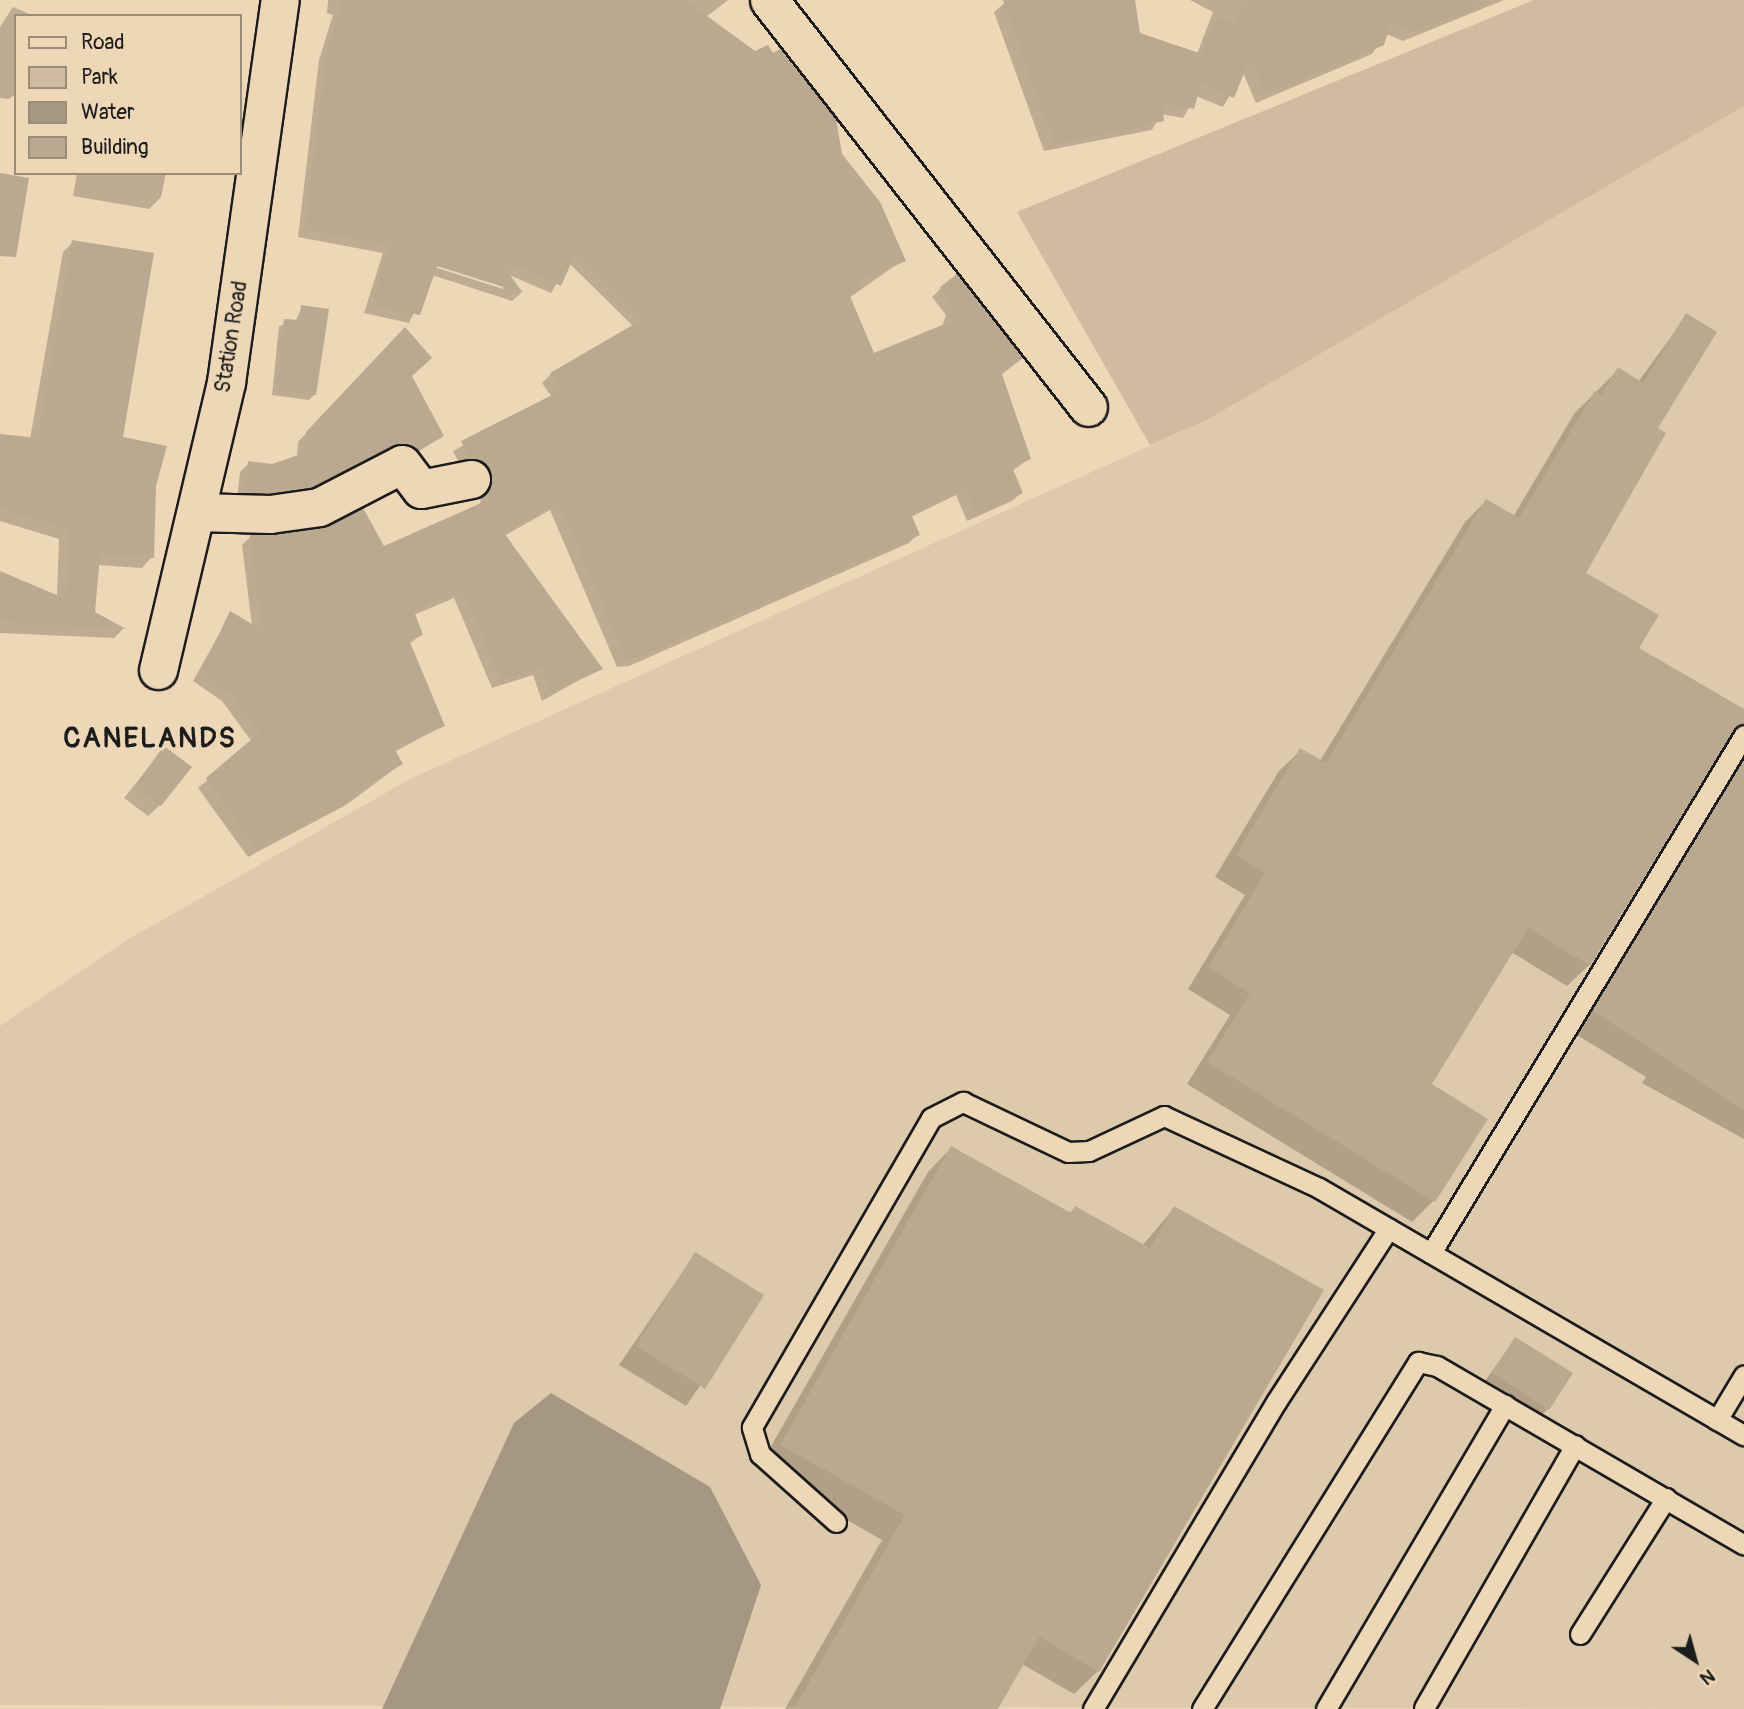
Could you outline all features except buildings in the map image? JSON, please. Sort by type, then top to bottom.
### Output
[{"type":"street","name":"Station Road","points":[[158,670],[226,382],[280,0]]},
{"type":"street","points":[[769,0],[1088,407]]},
{"type":"street","points":[[196,512],[270,514],[319,507],[402,464],[421,489],[471,479]]},
{"type":"lane","points":[[1431,1253],[1744,735]]},
{"type":"lane","points":[[836,1522],[760,1454],[752,1427],[931,1118],[949,1106],[978,1104],[1068,1152],[1089,1151],[1164,1116],[1319,1188],[1744,1435]]},
{"type":"lane","points":[[1093,1709],[1276,1402],[1389,1228]]},
{"type":"lane","points":[[1202,1709],[1407,1370],[1418,1362],[1437,1366],[1744,1545]]},
{"type":"lane","points":[[1717,1420],[1744,1375]]},
{"type":"lane","points":[[1326,1709],[1505,1405]]},
{"type":"lane","points":[[1424,1708],[1575,1446]]},
{"type":"lane","points":[[1580,1634],[1666,1498]]},
{"type":"shaded area","points":[[1744,106],[1744,1709],[0,1705],[0,1026],[127,940],[412,778],[1207,420]]},
{"type":"green space","points":[[1534,0],[1744,0],[1744,106],[1207,420],[1150,445],[1017,212]]},
{"type":"water","points":[[551,1393],[710,1487],[761,1585],[720,1709],[382,1709],[514,1423]]},
{"type":"district","name":"CANELANDS","points":[[150,739]]}]
